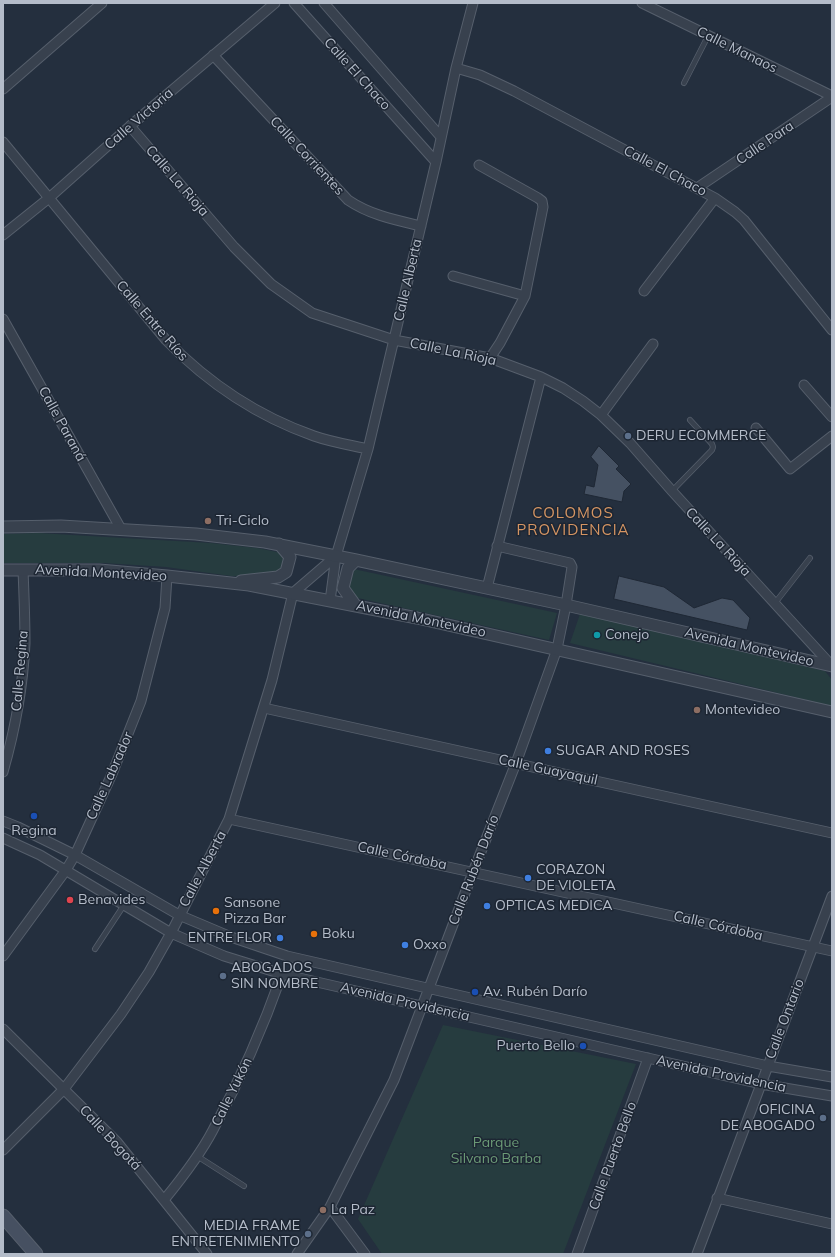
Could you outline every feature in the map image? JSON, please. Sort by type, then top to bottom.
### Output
[{"type":"main road","points":[[3,1216],[36,1254]]},
{"type":"street","points":[[3,89],[102,3]]},
{"type":"street","name":"Calle Victoria","points":[[3,235],[50,198],[130,126],[275,3]]},
{"type":"street","name":"Calle El Chaco","points":[[294,3],[436,162]]},
{"type":"street","name":"Calle El Chaco","points":[[324,3],[442,137]]},
{"type":"street","name":"Calle Alberta","points":[[330,601],[336,556],[368,449],[442,137],[456,68],[473,3]]},
{"type":"street","name":"Calle Manaos","points":[[642,3],[832,97]]},
{"type":"street","name":"Calle Corrientes","points":[[213,55],[348,200],[361,208],[381,216],[421,226]]},
{"type":"street","name":"Calle El Chaco","points":[[456,68],[480,75],[514,90],[715,198],[744,220],[832,330]]},
{"type":"street","name":"Calle Para","points":[[697,188],[832,97]]},
{"type":"street","name":"Calle La Rioja","points":[[130,126],[234,247],[271,284],[312,313],[394,340],[490,358],[541,377],[563,388],[601,415],[630,443],[672,492],[832,666]]},
{"type":"street","name":"Calle Entre Ríos","points":[[3,142],[166,340],[203,375],[244,404],[291,427],[315,436],[368,449]]},
{"type":"street","points":[[479,165],[538,198],[542,201],[543,207],[525,296],[500,343],[490,358]]},
{"type":"street","points":[[644,291],[715,198]]},
{"type":"street","points":[[453,276],[525,296]]},
{"type":"street","name":"Calle Paraná","points":[[3,319],[121,529]]},
{"type":"street","points":[[601,415],[653,344]]},
{"type":"street","points":[[487,588],[541,377]]},
{"type":"street","points":[[804,385],[832,417]]},
{"type":"street","points":[[756,428],[790,469],[832,436]]},
{"type":"street","name":"Avenida Montevideo","points":[[3,527],[61,526],[121,529],[196,534],[279,544],[566,605],[832,666]]},
{"type":"street","points":[[230,583],[252,579],[278,577],[284,574],[290,557],[279,544]]},
{"type":"street","name":"Calle Rubén Darío","points":[[297,1254],[330,1207],[394,1080],[428,988],[516,763],[557,649],[572,567],[570,563],[497,546]]},
{"type":"street","points":[[293,593],[336,556]]},
{"type":"street","points":[[356,560],[348,568],[343,588],[356,606]]},
{"type":"street","name":"Avenida Montevideo","points":[[3,570],[98,570],[230,583],[293,593],[417,618],[832,712]]},
{"type":"street","name":"Calle Regina","points":[[3,772],[10,747],[20,697],[25,643],[23,570]]},
{"type":"street","name":"Calle Labrador","points":[[3,956],[66,870],[112,774],[141,702],[165,608],[168,576]]},
{"type":"street","name":"Calle Alberta","points":[[3,1150],[64,1089],[121,1014],[149,972],[171,933],[229,819],[272,680],[293,593]]},
{"type":"street","name":"Calle Guayaquil","points":[[264,708],[832,833]]},
{"type":"street","name":"Calle Córdoba","points":[[229,819],[832,951]]},
{"type":"street","name":"Avenida Providencia","points":[[3,822],[18,827],[74,855],[179,915],[231,937],[287,956],[768,1066],[832,1076]]},
{"type":"street","name":"Avenida Providencia","points":[[3,838],[40,855],[171,933],[224,956],[282,974],[761,1084],[832,1096]]},
{"type":"street","name":"Calle Ontario","points":[[696,1254],[832,896]]},
{"type":"street","name":"Calle Yukón","points":[[164,1200],[183,1177],[213,1132],[249,1058],[282,974]]},
{"type":"street","name":"Calle Bogotá","points":[[3,1030],[117,1142],[207,1254]]},
{"type":"street","name":"Calle Puerto Bello","points":[[577,1254],[648,1058]]},
{"type":"street","points":[[717,1198],[832,1224]]},
{"type":"street","points":[[330,1207],[365,1254]]},
{"type":"lane","points":[[684,83],[708,36]]},
{"type":"lane","points":[[672,492],[712,450],[713,447],[690,420]]},
{"type":"lane","points":[[775,603],[810,558]]},
{"type":"lane","points":[[95,950],[124,905]]},
{"type":"lane","points":[[197,1156],[244,1186]]},
{"type":"green space","points":[[38,533],[211,543],[257,548],[287,554],[277,577],[231,576],[166,567],[104,563],[3,563],[3,534]]},
{"type":"green space","points":[[349,568],[557,613],[549,640],[353,597],[348,590]]},
{"type":"green space","points":[[580,614],[825,671],[832,680],[832,706],[570,643]]},
{"type":"green space","name":"Parque Silvano Barba","points":[[443,1025],[636,1064],[563,1254],[382,1254],[358,1219]]},
{"type":"building","points":[[599,446],[619,466],[616,469],[631,484],[624,491],[622,502],[584,494],[586,485],[594,487],[598,465],[591,457]]},
{"type":"building","points":[[619,576],[664,587],[694,608],[722,598],[733,600],[750,618],[747,630],[614,599]]},
{"type":"place","name":"DERU ECOMMERCE","points":[[628,436]]},
{"type":"place","name":"Tri-Ciclo","points":[[208,521]]},
{"type":"place","name":"Conejo","points":[[597,635]]},
{"type":"place","name":"Montevideo","points":[[697,710]]},
{"type":"place","name":"SUGAR AND ROSES","points":[[548,751]]},
{"type":"place","name":"Regina","points":[[34,816]]},
{"type":"place","name":"CORAZON DE VIOLETA","points":[[528,878]]},
{"type":"place","name":"Benavides","points":[[70,900]]},
{"type":"place","name":"OPTICAS MEDICA","points":[[487,906]]},
{"type":"place","name":"Sansone Pizza Bar","points":[[216,911]]},
{"type":"place","name":"Boku","points":[[314,934]]},
{"type":"place","name":"ENTRE FLOR","points":[[280,938]]},
{"type":"place","name":"Oxxo","points":[[405,945]]},
{"type":"place","name":"ABOGADOS SIN NOMBRE","points":[[223,976]]},
{"type":"place","name":"Av. Rubén Darío","points":[[475,992]]},
{"type":"place","name":"Puerto Bello","points":[[583,1046]]},
{"type":"place","name":"OFICINA DE ABOGADO","points":[[823,1118]]},
{"type":"place","name":"La Paz","points":[[323,1210]]},
{"type":"place","name":"MEDIA FRAME ENTRETENIMIENTO","points":[[308,1234]]},
{"type":"district","name":"COLOMOS PROVIDENCIA","points":[[573,522]]}]
